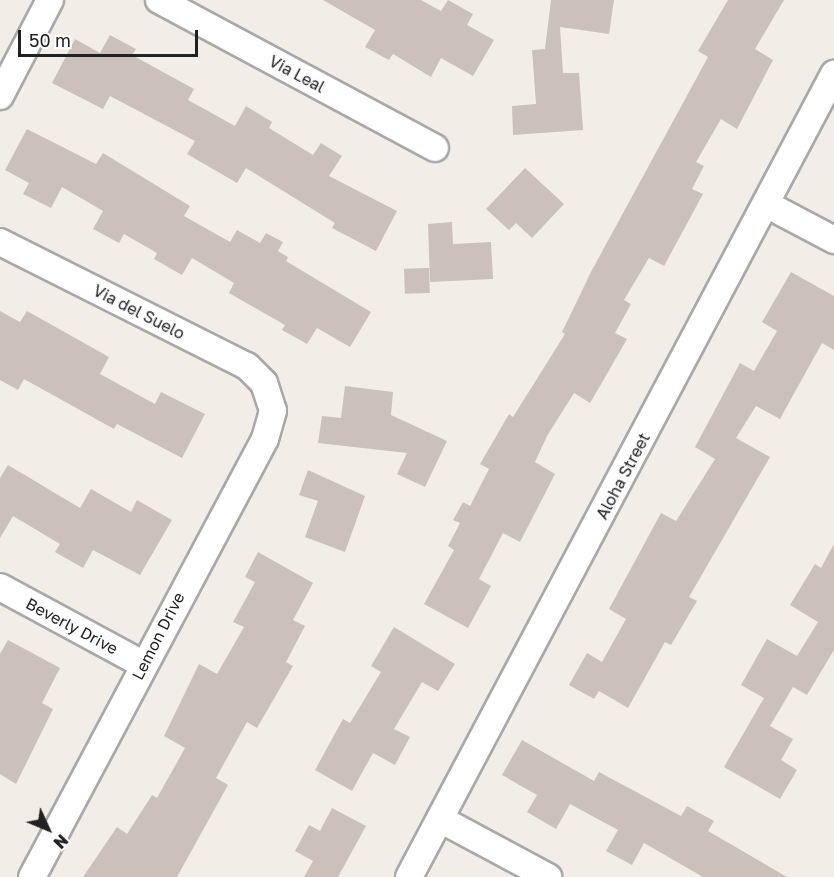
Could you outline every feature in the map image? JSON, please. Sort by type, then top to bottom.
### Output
[{"type":"street","points":[[0,96],[50,0]]},
{"type":"street","name":"Via Leal","points":[[159,0],[435,148]]},
{"type":"street","name":"Aloha Street","points":[[409,877],[834,74]]},
{"type":"street","points":[[766,204],[834,240]]},
{"type":"street","name":"Via del Suelo","points":[[0,242],[219,349],[247,366],[269,393]]},
{"type":"street","name":"Lemon Drive","points":[[32,877],[265,439],[273,411],[269,393]]},
{"type":"street","name":"Beverly Drive","points":[[0,587],[144,665]]},
{"type":"street","points":[[440,819],[548,877]]},
{"type":"building","points":[[323,0],[421,0],[441,11],[448,0],[473,14],[467,25],[494,40],[473,76],[441,58],[431,77],[393,54],[389,60],[365,47],[375,30]]},
{"type":"building","points":[[551,0],[614,0],[609,34],[560,27],[563,73],[579,73],[583,130],[513,135],[512,106],[536,104],[532,50],[545,49]]},
{"type":"building","points":[[728,0],[784,0],[755,49],[773,60],[737,129],[721,119],[696,162],[704,166],[692,189],[703,194],[664,266],[649,258],[624,300],[631,304],[615,333],[627,339],[590,403],[574,393],[547,436],[535,462],[555,474],[520,542],[503,533],[479,579],[491,586],[468,628],[424,604],[454,550],[448,546],[460,523],[453,520],[463,502],[470,506],[489,469],[480,464],[509,414],[513,417],[565,334],[562,332],[592,270],[708,57],[698,51]]},
{"type":"building","points":[[110,35],[136,49],[132,55],[194,89],[188,100],[235,126],[246,106],[272,122],[269,128],[313,155],[321,143],[342,156],[329,176],[397,211],[376,251],[332,228],[335,223],[246,168],[237,183],[187,154],[195,141],[110,96],[103,109],[52,83],[75,39],[100,53]]},
{"type":"building","points":[[27,129],[96,164],[103,153],[190,206],[184,216],[230,242],[237,230],[260,243],[266,233],[283,242],[278,251],[288,257],[286,261],[371,312],[350,347],[317,328],[307,344],[282,330],[285,325],[229,293],[234,283],[192,258],[182,275],[154,259],[157,253],[124,234],[119,243],[93,229],[103,211],[62,187],[51,208],[23,194],[29,183],[5,170]]},
{"type":"building","points":[[525,168],[564,204],[532,238],[516,223],[509,230],[486,209]]},
{"type":"building","points":[[452,222],[453,244],[491,242],[493,279],[430,282],[428,224]]},
{"type":"building","points":[[429,268],[430,293],[405,294],[404,269]]},
{"type":"building","points":[[791,272],[834,296],[834,350],[822,343],[780,419],[756,406],[736,438],[770,457],[689,597],[697,601],[671,645],[665,642],[628,708],[599,691],[594,699],[569,685],[587,653],[602,662],[626,619],[609,609],[661,513],[676,521],[715,459],[695,447],[740,363],[754,371],[777,331],[762,322]]},
{"type":"building","points":[[0,311],[20,322],[27,311],[109,357],[100,374],[155,404],[161,392],[205,414],[182,458],[117,424],[114,429],[24,379],[18,390],[0,380]]},
{"type":"building","points":[[345,386],[393,392],[391,415],[447,441],[425,487],[397,474],[407,453],[318,443],[322,416],[341,418]]},
{"type":"building","points":[[8,465],[80,508],[91,489],[131,512],[137,500],[172,520],[140,575],[93,550],[83,568],[55,552],[60,544],[13,516],[0,538],[0,478]]},
{"type":"building","points":[[308,470],[365,496],[345,552],[305,537],[318,501],[299,495]]},
{"type":"building","points":[[834,544],[834,650],[807,695],[793,687],[770,726],[793,739],[781,760],[797,770],[780,799],[724,767],[764,698],[741,685],[767,639],[797,656],[818,622],[790,605],[815,564],[821,568]]},
{"type":"building","points":[[258,552],[313,583],[293,620],[305,626],[286,662],[293,666],[257,728],[247,722],[216,778],[228,785],[177,877],[83,877],[117,827],[127,834],[152,795],[157,798],[185,748],[164,736],[199,664],[217,674],[244,627],[233,622],[255,582],[245,577]]},
{"type":"building","points":[[394,627],[455,664],[438,691],[422,682],[394,729],[410,737],[395,765],[373,753],[352,791],[315,770],[343,719],[350,723],[381,672],[371,666]]},
{"type":"building","points":[[8,640],[60,668],[42,703],[53,709],[16,784],[0,774],[0,654]]},
{"type":"building","points":[[522,740],[594,781],[599,772],[681,816],[687,806],[714,821],[708,831],[787,877],[703,877],[644,843],[632,865],[606,851],[618,830],[570,804],[556,829],[527,812],[537,795],[502,775]]},
{"type":"building","points":[[332,808],[366,826],[338,877],[304,877],[313,861],[295,851],[309,825],[320,831]]}]
